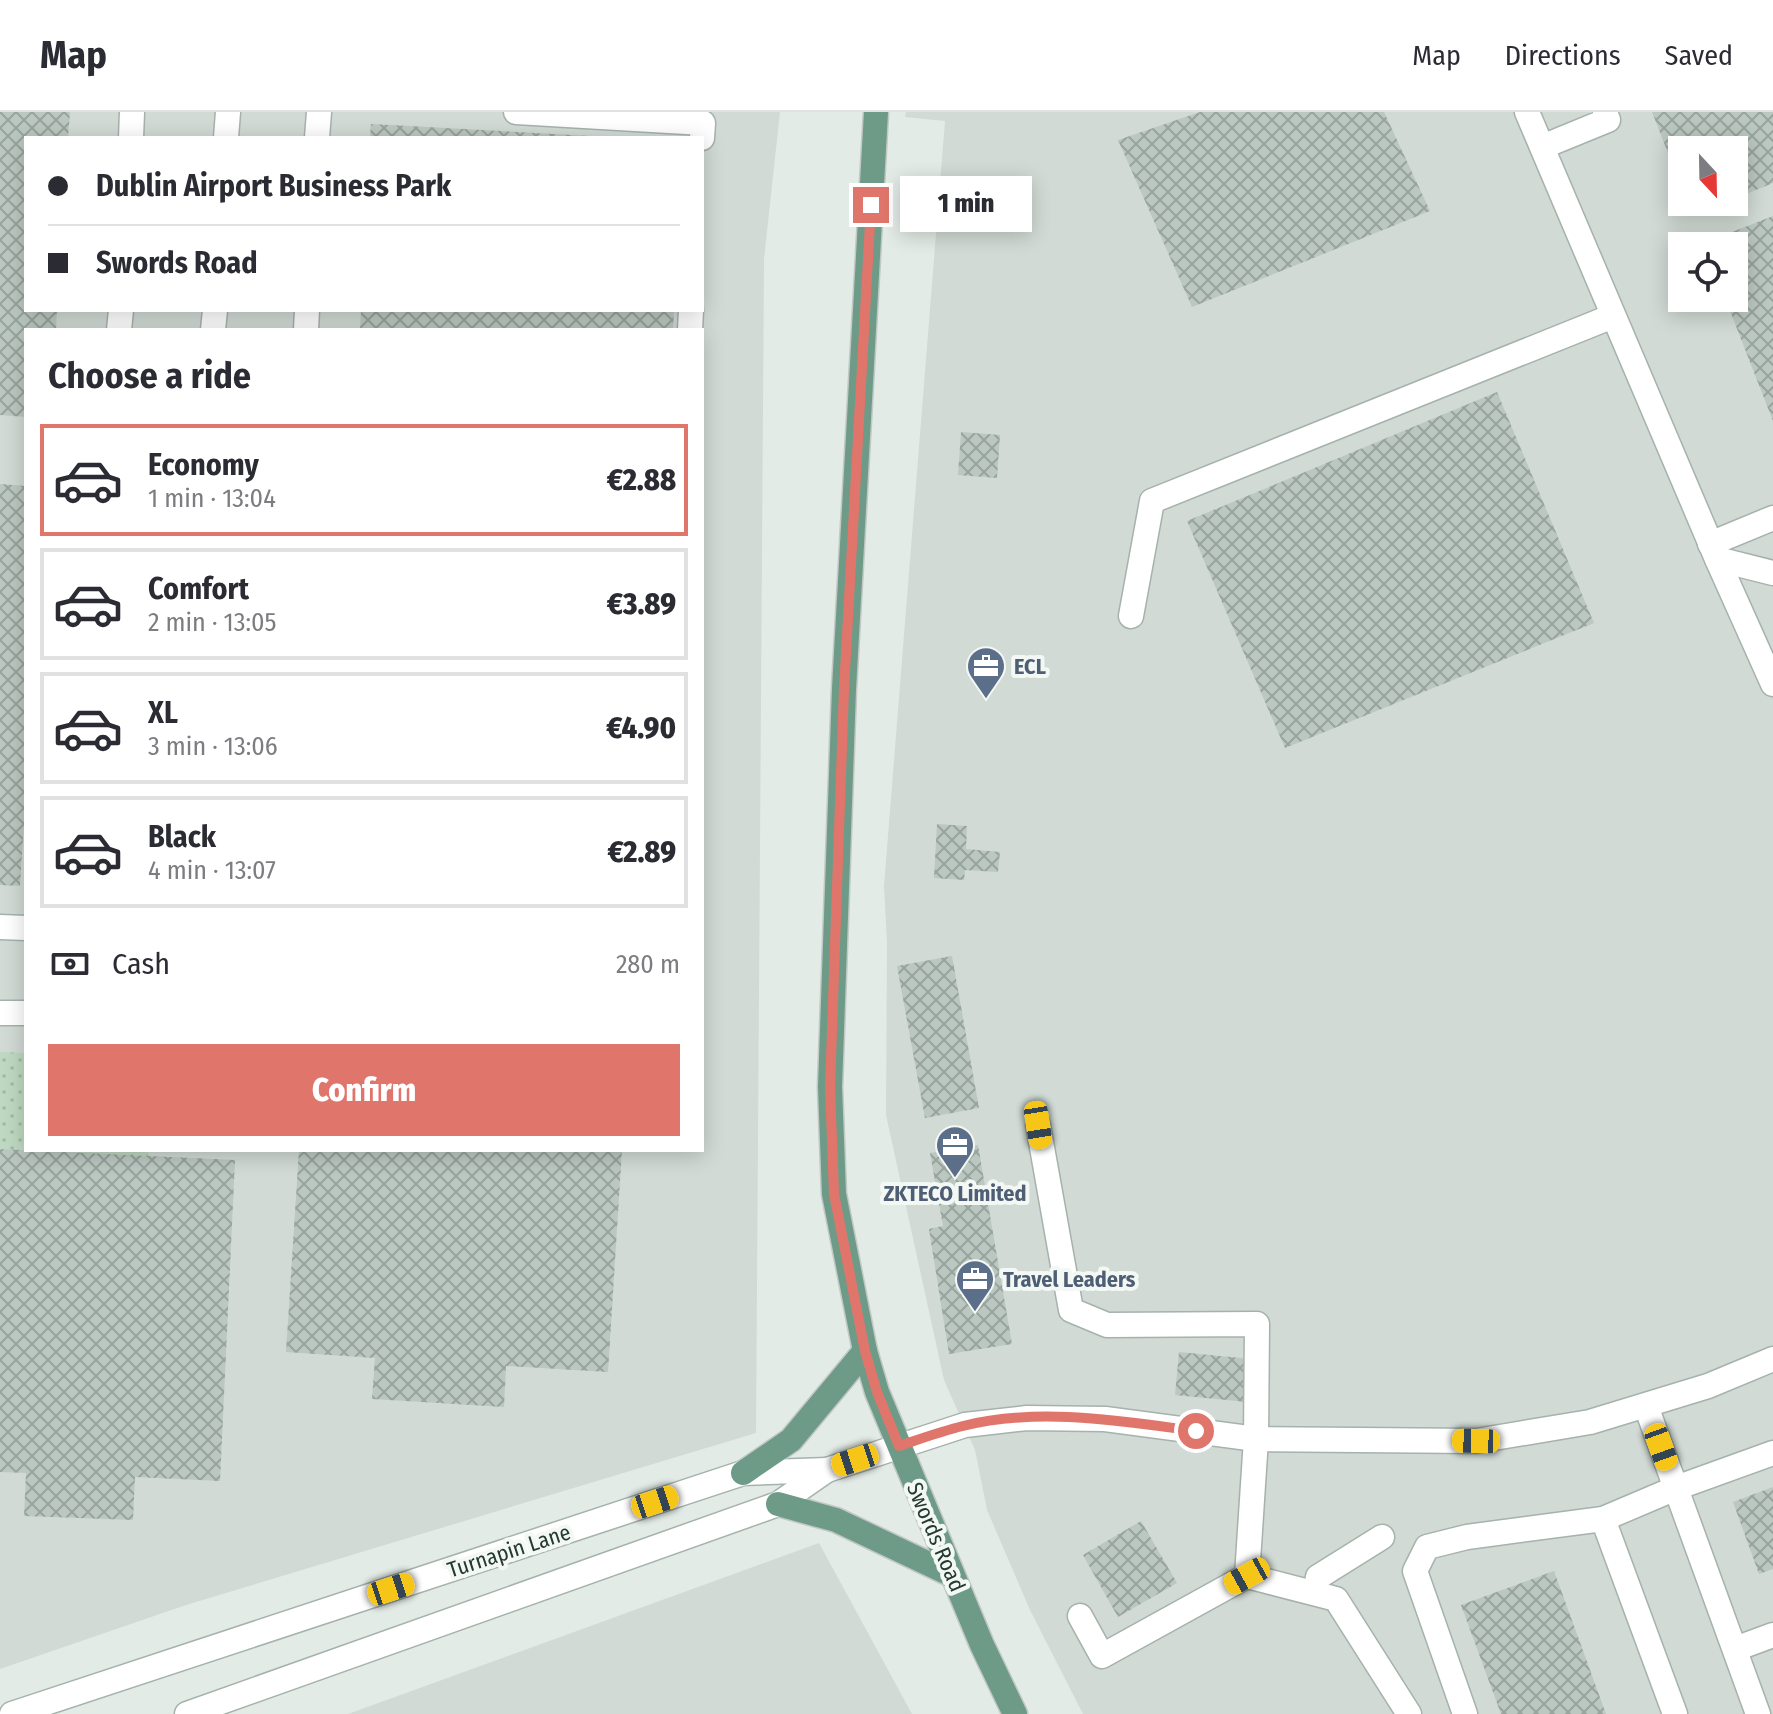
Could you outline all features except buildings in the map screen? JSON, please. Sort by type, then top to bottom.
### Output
[{"type":"main road","name":"Swords Road","points":[[876,112],[844,689],[830,1087],[834,1194],[865,1351],[877,1392],[952,1575],[1015,1714]]},
{"type":"main road","points":[[743,1473],[791,1440],[865,1351]]},
{"type":"main road","points":[[778,1504],[836,1520],[952,1575]]},
{"type":"street","points":[[131,136],[132,112]]},
{"type":"street","points":[[226,136],[228,112]]},
{"type":"street","points":[[317,136],[319,112]]},
{"type":"street","points":[[516,112],[703,123],[702,136]]},
{"type":"street","points":[[1527,112],[1773,684]]},
{"type":"street","points":[[1542,147],[1608,120],[1605,112]]},
{"type":"street","points":[[1131,616],[1152,501],[1613,316]]},
{"type":"street","points":[[1714,552],[1773,518]]},
{"type":"street","points":[[1714,552],[1773,573]]},
{"type":"street","points":[[0,927],[24,928]]},
{"type":"street","points":[[0,1013],[24,1013]]},
{"type":"street","points":[[1038,1125],[1071,1310],[1107,1325],[1257,1324],[1256,1439],[1247,1576]]},
{"type":"street","name":"Turnapin Lane","points":[[187,1714],[778,1504],[827,1470],[965,1425],[1027,1418],[1105,1419],[1256,1439],[1476,1441],[1569,1426],[1646,1406],[1708,1386],[1773,1359]]},
{"type":"street","points":[[1646,1406],[1758,1714]]},
{"type":"street","points":[[1465,1714],[1415,1571],[1427,1547],[1467,1537],[1603,1519],[1676,1488],[1773,1453]]},
{"type":"street","name":"Turnapin Lane","points":[[12,1714],[743,1473],[827,1470]]},
{"type":"street","points":[[1603,1519],[1675,1714]]},
{"type":"street","points":[[1315,1593],[1318,1577],[1382,1537]]},
{"type":"street","points":[[1080,1616],[1102,1656],[1247,1576],[1336,1599],[1409,1714]]},
{"type":"street","points":[[1735,1649],[1773,1635]]},
{"type":"shaded area","points":[[0,112],[780,112],[764,259],[756,1433],[186,1605],[0,1669]]},
{"type":"shaded area","points":[[906,112],[1773,112],[1773,1714],[1083,1714],[1030,1610],[987,1510],[975,1450],[944,1380],[886,1115],[887,942],[884,886],[945,121],[905,117]]},
{"type":"shaded area","points":[[819,1543],[912,1714],[348,1714]]},
{"type":"green space","points":[[0,1052],[24,1053],[24,1150],[0,1149]]},
{"type":"green space","points":[[63,1152],[148,1152],[148,1156]]},
{"type":"place","name":"ECL","points":[[986,700]]},
{"type":"place","name":"ZKTECO Limited","points":[[955,1179]]},
{"type":"place","name":"Travel Leaders","points":[[975,1313]]},
{"type":"route","points":[[871,205],[844,689],[830,1087],[834,1194],[865,1351],[877,1392],[899,1446],[965,1425],[1027,1418],[1105,1419],[1196,1431]]}]
